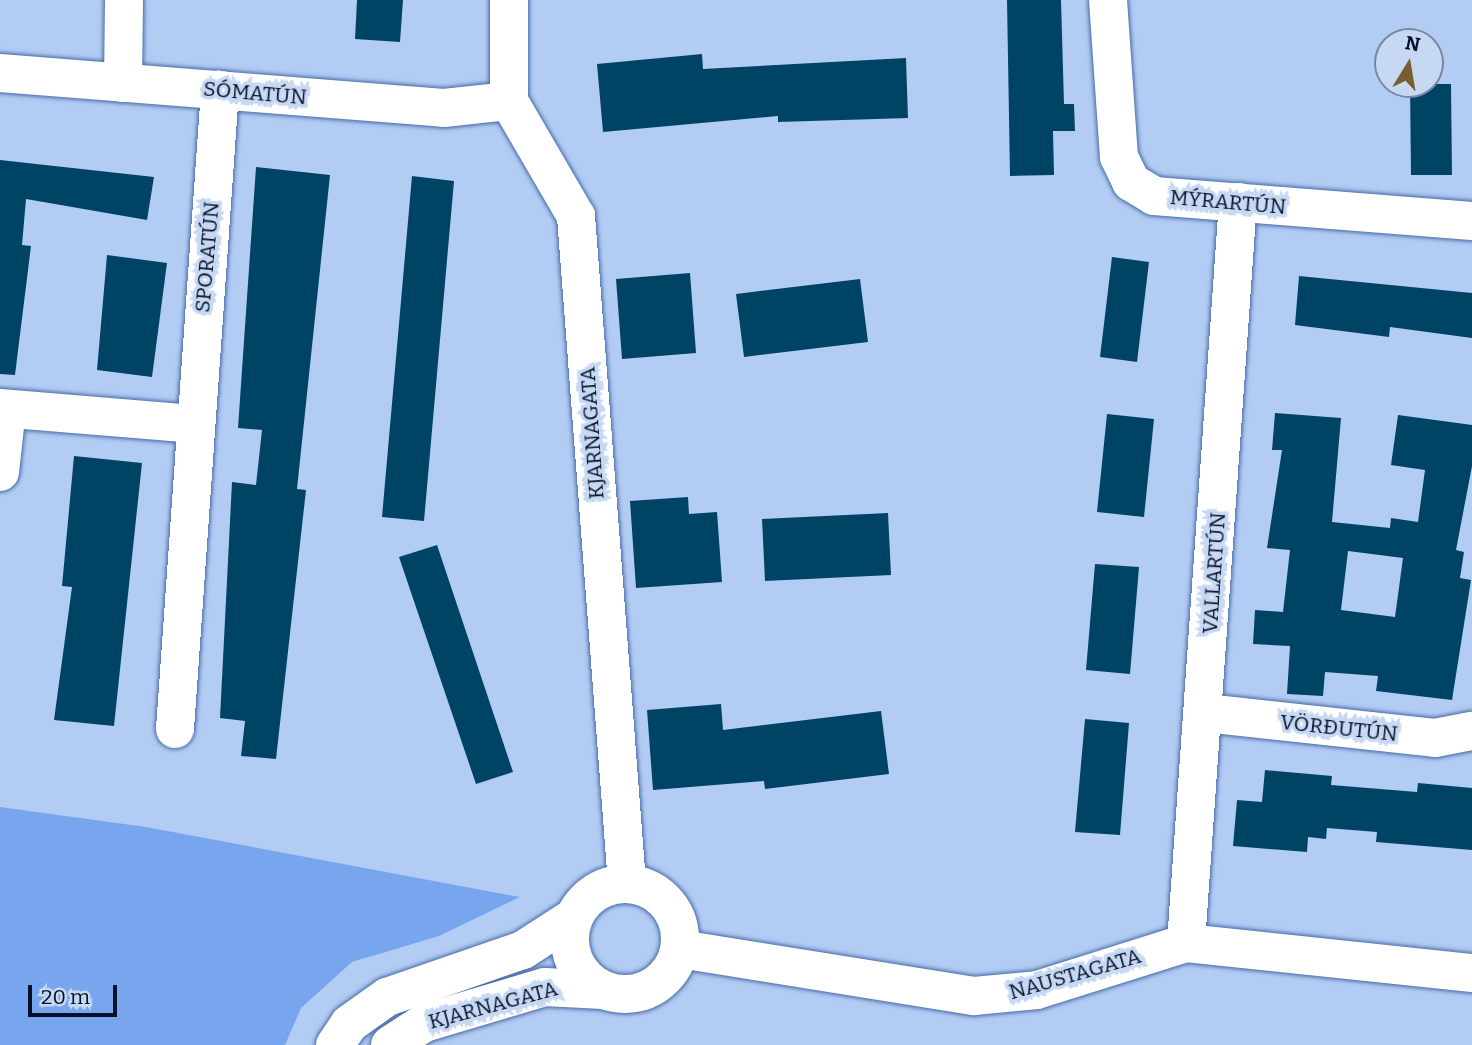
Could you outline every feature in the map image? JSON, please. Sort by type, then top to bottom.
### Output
[{"type":"street","points":[[123,83],[124,0]]},
{"type":"street","points":[[509,0],[509,101]]},
{"type":"street","name":"MÝRARTÚN","points":[[1108,0],[1119,157],[1131,181],[1154,196],[1472,221]]},
{"type":"street","name":"SÓMATÚN","points":[[0,73],[444,108],[509,101]]},
{"type":"street","name":"SPORATÚN","points":[[175,729],[193,424],[220,90]]},
{"type":"street","name":"KJARNAGATA","points":[[509,101],[576,216],[627,884]]},
{"type":"street","name":"VALLARTÚN","points":[[1186,943],[1205,713],[1238,202]]},
{"type":"street","points":[[0,472],[4,409],[193,424]]},
{"type":"street","name":"VÖRÐUTÚN","points":[[1205,713],[1435,738],[1472,731]]},
{"type":"street","points":[[627,884],[658,895],[670,907],[680,949],[657,985],[621,995],[603,990],[577,967],[570,933],[574,917],[596,892],[627,884]]},
{"type":"street","name":"KJARNAGATA","points":[[335,1045],[349,1024],[387,997],[523,950],[574,917]]},
{"type":"street","name":"NAUSTAGATA","points":[[680,949],[974,996],[1037,990],[1186,943],[1472,973]]},
{"type":"street","name":"KJARNAGATA","points":[[390,1045],[424,1023],[525,993],[559,985],[603,990]]},
{"type":"shaded area","points":[[0,807],[146,827],[520,897],[439,936],[352,962],[301,1008],[285,1045],[0,1045]]},
{"type":"building","points":[[357,0],[403,0],[400,42],[355,39]]},
{"type":"building","points":[[1007,0],[1061,0],[1064,104],[1074,104],[1075,131],[1053,131],[1054,175],[1010,176]]},
{"type":"building","points":[[702,54],[703,69],[906,58],[908,118],[778,122],[778,116],[603,132],[597,64]]},
{"type":"building","points":[[1444,84],[1451,84],[1452,175],[1411,175],[1410,98],[1444,98]]},
{"type":"building","points":[[0,160],[154,177],[147,220],[26,199],[22,245],[31,246],[15,375],[0,374]]},
{"type":"building","points":[[256,167],[330,175],[297,489],[306,490],[276,759],[241,756],[245,721],[220,718],[232,482],[256,485],[262,430],[238,428]]},
{"type":"building","points":[[412,176],[454,181],[424,521],[382,517]]},
{"type":"building","points":[[107,255],[167,263],[152,377],[97,370]]},
{"type":"building","points":[[1112,257],[1149,262],[1137,362],[1100,357]]},
{"type":"building","points":[[690,273],[696,353],[622,359],[616,279]]},
{"type":"building","points":[[1299,276],[1472,293],[1472,338],[1390,327],[1389,337],[1295,325]]},
{"type":"building","points":[[860,279],[868,342],[744,357],[736,294]]},
{"type":"building","points":[[1275,413],[1341,418],[1332,522],[1390,528],[1391,518],[1418,522],[1425,470],[1391,465],[1398,415],[1472,425],[1472,466],[1456,550],[1464,552],[1460,578],[1471,580],[1452,700],[1376,691],[1378,676],[1325,672],[1323,696],[1287,694],[1290,646],[1253,644],[1255,610],[1283,612],[1290,550],[1267,548],[1282,450],[1272,450]],"holes":[[[1348,551],[1403,558],[1395,617],[1341,610]]]},
{"type":"building","points":[[1107,414],[1154,419],[1144,517],[1097,512]]},
{"type":"building","points":[[74,456],[142,463],[114,726],[54,720],[72,587],[62,586]]},
{"type":"building","points":[[688,497],[689,514],[717,512],[722,582],[636,588],[630,501]]},
{"type":"building","points":[[888,513],[891,575],[765,581],[762,519]]},
{"type":"building","points":[[437,545],[513,772],[476,784],[399,557]]},
{"type":"building","points":[[1095,564],[1139,567],[1130,674],[1086,670]]},
{"type":"building","points":[[721,704],[723,730],[881,711],[889,774],[765,789],[764,781],[653,790],[647,710]]},
{"type":"building","points":[[1085,719],[1129,723],[1120,835],[1075,832]]},
{"type":"building","points":[[1265,770],[1332,776],[1331,785],[1417,792],[1418,783],[1472,788],[1472,850],[1376,842],[1377,832],[1327,828],[1326,839],[1308,837],[1307,852],[1233,846],[1237,800],[1262,802]]}]
